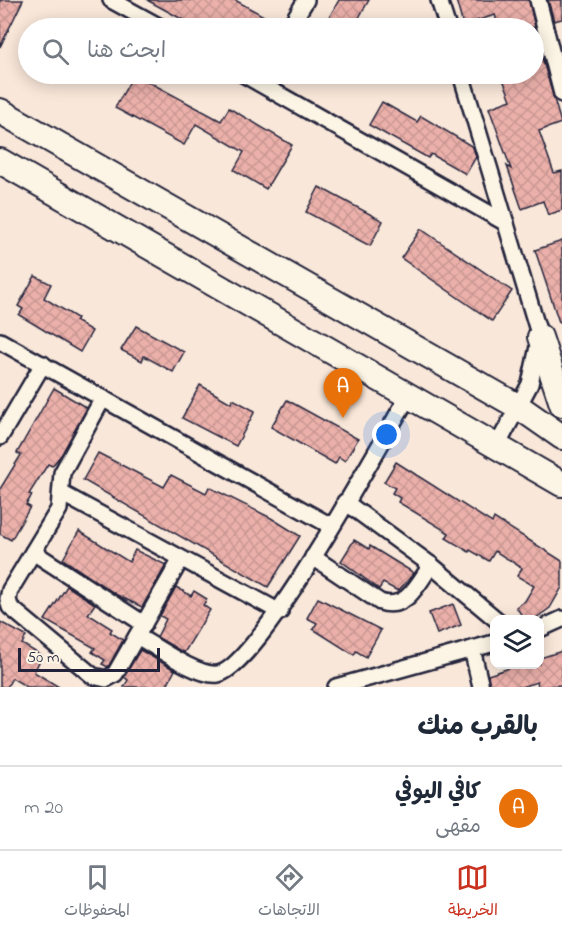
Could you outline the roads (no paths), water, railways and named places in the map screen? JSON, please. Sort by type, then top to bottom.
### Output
[{"type":"main road","points":[[2,118],[519,407],[562,437]]},
{"type":"main road","points":[[0,161],[562,484]]},
{"type":"main road","points":[[540,337],[562,404]]},
{"type":"street","points":[[111,0],[144,18]]},
{"type":"street","points":[[295,18],[306,0]]},
{"type":"street","points":[[439,0],[445,18]]},
{"type":"street","points":[[538,0],[543,18]]},
{"type":"street","points":[[544,24],[562,94]]},
{"type":"street","points":[[270,84],[506,223]]},
{"type":"street","points":[[464,84],[540,337],[530,384],[497,446]]},
{"type":"street","points":[[0,341],[331,526]]},
{"type":"street","points":[[0,437],[43,364]]},
{"type":"street","points":[[33,552],[140,630],[203,672],[216,674],[232,668],[244,658],[280,612],[409,395]]},
{"type":"street","points":[[103,398],[62,473],[59,509],[10,590],[8,599],[10,607],[93,676],[102,680],[111,677],[181,559]]},
{"type":"street","points":[[61,493],[280,612]]},
{"type":"street","points":[[345,502],[431,565],[491,615]]},
{"type":"street","points":[[313,556],[385,604],[405,600],[431,565]]},
{"type":"street","points":[[544,627],[562,619]]},
{"type":"street","points":[[336,687],[360,684],[490,644]]},
{"type":"street","points":[[472,649],[481,687]]},
{"type":"place","name":"كافي اليوفي","points":[[343,418]]}]
